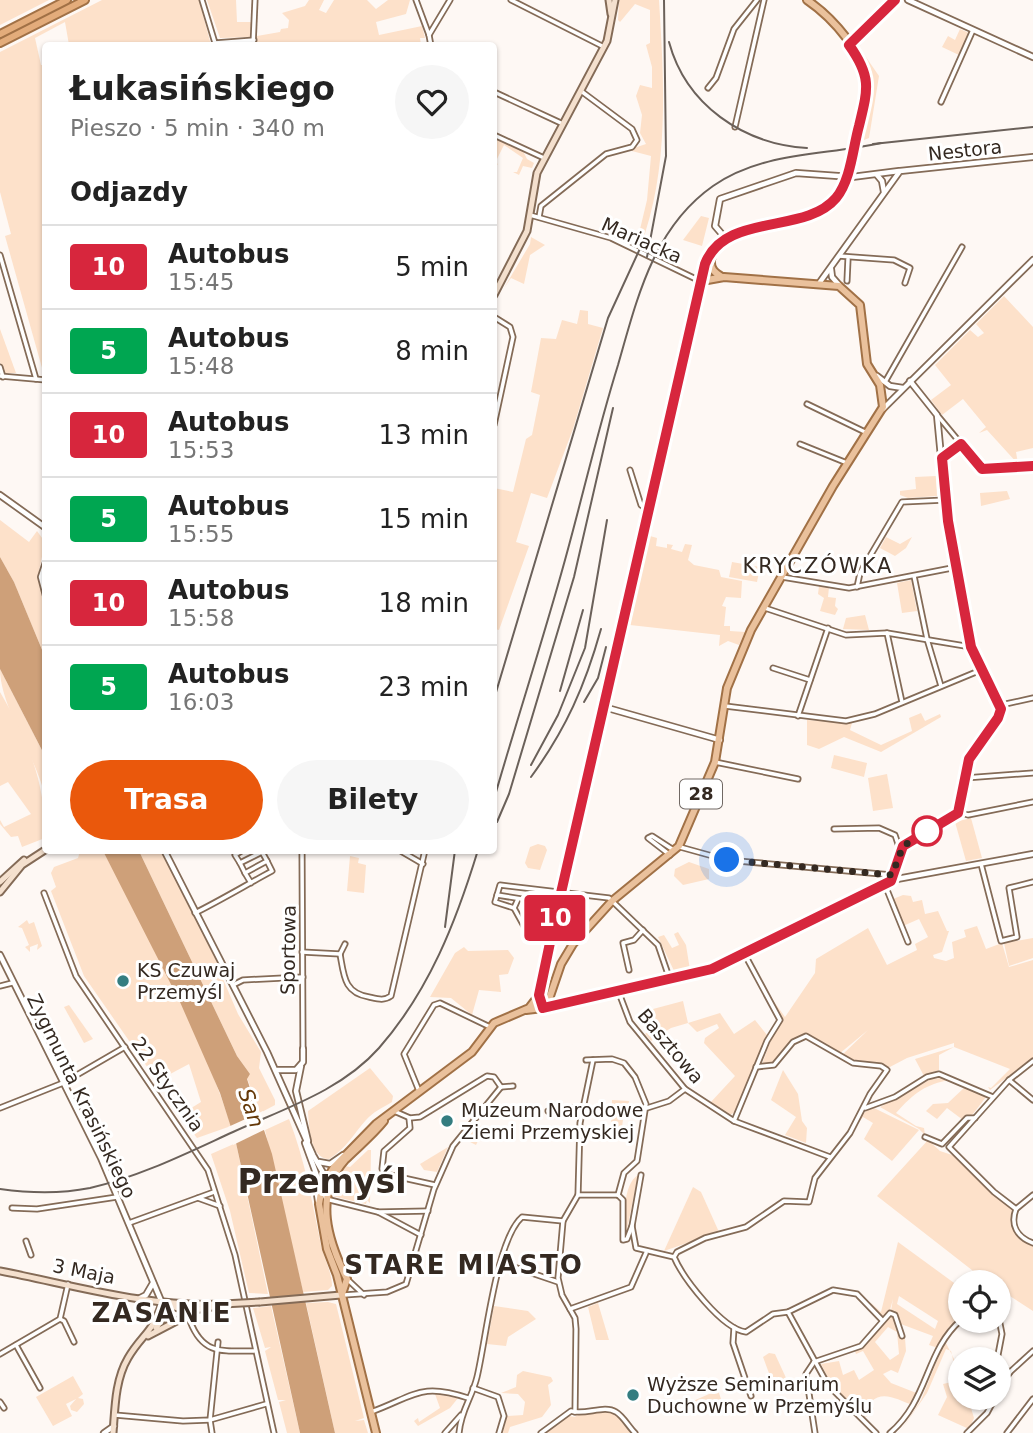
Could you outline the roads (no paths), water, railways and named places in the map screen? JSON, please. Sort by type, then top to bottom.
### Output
[{"type":"highway","points":[[0,34],[67,0]]},
{"type":"highway","points":[[0,43],[85,0]]},
{"type":"main road","points":[[609,0],[612,24]]},
{"type":"main road","points":[[497,290],[524,241],[534,182],[544,158],[604,47],[612,24],[615,0]]},
{"type":"main road","points":[[341,1295],[347,1279],[329,1239],[326,1177],[346,1153],[402,1102],[472,1052],[490,1027],[526,1009],[539,995],[708,256],[727,240],[818,211],[836,199],[845,180],[867,85],[864,67],[842,36],[807,0]]},
{"type":"main road","points":[[715,250],[712,268],[724,277]]},
{"type":"main road","points":[[702,281],[724,277],[820,282],[839,286],[860,305],[867,364],[884,396],[882,410]]},
{"type":"main road","name":"28","points":[[543,1008],[550,998],[561,964],[573,944],[612,901],[674,850],[715,762],[730,680],[763,607],[865,432],[882,410]]},
{"type":"main road","points":[[0,882],[24,859],[42,850]]},
{"type":"main road","points":[[0,892],[22,865],[42,851]]},
{"type":"main road","points":[[548,954],[552,963],[561,964]]},
{"type":"main road","points":[[526,1009],[543,1008]]},
{"type":"main road","points":[[376,1433],[338,1281],[327,1249],[319,1204],[325,1188],[335,1174],[392,1111]]},
{"type":"main road","name":"3 Maja","points":[[0,1271],[162,1303]]},
{"type":"main road","points":[[332,1294],[338,1281]]},
{"type":"main road","points":[[162,1303],[223,1304],[341,1295]]},
{"type":"main road","points":[[162,1303],[180,1310],[198,1311]]},
{"type":"main road","points":[[152,1334],[164,1316],[162,1303]]},
{"type":"main road","points":[[114,1429],[121,1372],[155,1325],[162,1303]]},
{"type":"main road","points":[[143,1339],[198,1311],[223,1304]]},
{"type":"street","points":[[202,0],[215,42]]},
{"type":"street","points":[[253,42],[255,0]]},
{"type":"street","points":[[416,0],[430,42]]},
{"type":"street","points":[[429,35],[450,0]]},
{"type":"street","points":[[511,0],[604,47]]},
{"type":"street","points":[[708,88],[716,78],[734,29],[757,0]]},
{"type":"street","points":[[735,127],[764,0]]},
{"type":"street","points":[[849,45],[895,0]]},
{"type":"street","points":[[908,0],[1033,57]]},
{"type":"street","points":[[941,102],[973,30]]},
{"type":"street","points":[[842,36],[858,35]]},
{"type":"street","points":[[538,217],[540,208],[548,200],[607,154],[632,147],[637,136],[606,108],[581,91]]},
{"type":"street","points":[[497,93],[563,124]]},
{"type":"street","points":[[497,136],[544,158]]},
{"type":"street","name":"Nestora","points":[[727,240],[714,225],[720,199],[796,173],[852,177],[1033,157]]},
{"type":"street","points":[[820,282],[900,171]]},
{"type":"street","points":[[876,174],[882,181],[884,193]]},
{"type":"street","name":"Mariacka","points":[[530,215],[611,238],[702,281]]},
{"type":"street","points":[[885,382],[962,247]]},
{"type":"street","points":[[0,255],[36,379]]},
{"type":"street","points":[[839,256],[894,260],[910,268],[905,283]]},
{"type":"street","points":[[847,281],[848,258]]},
{"type":"street","points":[[882,410],[1033,260]]},
{"type":"street","points":[[831,268],[832,277],[839,286]]},
{"type":"street","points":[[497,319],[510,327],[513,337],[497,401]]},
{"type":"street","points":[[0,367],[1,377],[42,380]]},
{"type":"street","points":[[874,374],[890,386],[904,388]]},
{"type":"street","points":[[910,381],[982,469],[1033,467]]},
{"type":"street","points":[[890,386],[891,401]]},
{"type":"street","points":[[807,404],[865,432]]},
{"type":"street","points":[[937,415],[945,499],[971,647],[1001,705],[998,718],[971,754],[958,813]]},
{"type":"street","points":[[800,444],[847,463]]},
{"type":"street","points":[[942,458],[961,444]]},
{"type":"street","points":[[630,470],[641,505],[649,511]]},
{"type":"street","points":[[0,495],[42,527]]},
{"type":"street","points":[[857,587],[860,573],[902,502],[945,499]]},
{"type":"street","points":[[780,576],[857,587],[957,567]]},
{"type":"street","points":[[914,575],[927,639],[941,686]]},
{"type":"street","points":[[763,607],[846,635],[887,633],[971,647]]},
{"type":"street","points":[[798,716],[828,628]]},
{"type":"street","points":[[887,633],[902,702]]},
{"type":"street","points":[[773,668],[810,680]]},
{"type":"street","points":[[725,706],[846,721],[875,714],[981,670]]},
{"type":"street","points":[[1001,705],[1033,698]]},
{"type":"street","points":[[604,707],[720,740]]},
{"type":"street","points":[[715,762],[799,779]]},
{"type":"street","points":[[965,778],[1033,774]]},
{"type":"street","points":[[900,850],[958,813],[968,815],[1033,802]]},
{"type":"street","points":[[539,995],[543,1008],[555,1007],[712,969],[885,884],[892,878],[900,850],[895,835],[882,829],[834,829]]},
{"type":"street","points":[[674,850],[649,837],[648,841],[674,850],[727,860],[892,878],[1033,854]]},
{"type":"street","points":[[166,854],[276,1069],[326,1177]]},
{"type":"street","points":[[235,854],[251,883]]},
{"type":"street","points":[[240,863],[256,854]]},
{"type":"street","points":[[195,913],[272,871],[263,854]]},
{"type":"street","name":"Sportowa","points":[[302,854],[303,1049]]},
{"type":"street","points":[[406,854],[423,864]]},
{"type":"street","points":[[345,944],[340,954],[346,984],[351,991],[383,999],[391,996],[424,854]]},
{"type":"street","points":[[246,873],[267,861]]},
{"type":"street","points":[[981,864],[998,939],[1002,942],[1017,937],[1010,886],[1033,882]]},
{"type":"street","points":[[885,884],[908,942]]},
{"type":"street","points":[[551,942],[530,937],[514,908],[495,902],[500,885],[603,895],[658,945],[670,980]]},
{"type":"street","name":"22 Stycznia","points":[[44,893],[69,964],[199,1154],[220,1206],[235,1255],[274,1433]]},
{"type":"street","points":[[497,895],[559,905]]},
{"type":"street","points":[[514,908],[519,899]]},
{"type":"street","points":[[629,970],[623,943],[634,940],[643,930]]},
{"type":"street","name":"Zygmunta Krasińskiego","points":[[0,949],[12,983],[101,1158],[162,1303]]},
{"type":"street","points":[[302,953],[340,954]]},
{"type":"street","points":[[734,1121],[756,1067],[780,1019],[744,953]]},
{"type":"street","points":[[232,985],[243,980],[303,977]]},
{"type":"street","points":[[0,986],[12,983]]},
{"type":"street","name":"Basztowa","points":[[619,992],[630,1022],[685,1089],[734,1121],[830,1157]]},
{"type":"street","points":[[419,1091],[404,1054],[434,1005],[440,1003],[490,1027]]},
{"type":"street","points":[[674,1257],[677,1252],[705,1238],[746,1227],[784,1201],[808,1202],[815,1178],[864,1109],[870,1094],[887,1070],[881,1066],[853,1063],[806,1036],[793,1042],[774,1065],[756,1067]]},
{"type":"street","points":[[0,1108],[63,1083],[125,1047]]},
{"type":"street","points":[[303,1049],[296,1091],[303,1110],[309,1145]]},
{"type":"street","points":[[586,1060],[615,1059],[626,1065],[640,1086],[646,1108],[637,1161],[624,1173],[618,1195]]},
{"type":"street","points":[[575,1412],[578,1347],[575,1318],[558,1282],[563,1221],[578,1195],[583,1107],[594,1060]]},
{"type":"street","points":[[1016,1209],[994,1192],[949,1147],[1009,1080],[1033,1061]]},
{"type":"street","points":[[276,1069],[291,1071],[301,1066]]},
{"type":"street","points":[[864,1109],[895,1097],[927,1077],[939,1074],[993,1097]]},
{"type":"street","points":[[408,1117],[425,1115],[485,1077],[494,1077],[501,1087]]},
{"type":"street","points":[[1009,1080],[1033,1100]]},
{"type":"street","points":[[341,1295],[387,1292],[406,1284],[435,1185],[453,1146],[501,1087],[513,1086]]},
{"type":"street","points":[[646,1108],[669,1101],[685,1089]]},
{"type":"street","points":[[402,1102],[403,1113]]},
{"type":"street","points":[[548,1111],[583,1107]]},
{"type":"street","points":[[392,1111],[408,1117],[410,1128],[386,1149],[383,1169],[390,1175],[435,1185]]},
{"type":"street","points":[[925,1137],[942,1144],[967,1118],[975,1118]]},
{"type":"street","points":[[300,1125],[314,1171],[319,1204]]},
{"type":"street","points":[[317,1161],[330,1164],[346,1153]]},
{"type":"street","points":[[314,1171],[326,1177],[335,1174]]},
{"type":"street","points":[[314,1171],[325,1188]]},
{"type":"street","points":[[578,1195],[618,1195],[623,1200],[623,1240],[627,1239],[632,1226],[641,1175]]},
{"type":"street","points":[[127,1224],[192,1198],[215,1192]]},
{"type":"street","points":[[1033,1195],[1016,1209],[1015,1230],[1033,1243]]},
{"type":"street","points":[[12,1208],[37,1209],[117,1197]]},
{"type":"street","points":[[192,1198],[220,1206]]},
{"type":"street","points":[[326,1199],[378,1212],[421,1235]]},
{"type":"street","points":[[378,1212],[428,1211]]},
{"type":"street","points":[[459,1433],[461,1415],[473,1388],[491,1298],[508,1238],[523,1217],[563,1221]]},
{"type":"street","points":[[632,1226],[636,1248],[646,1253],[674,1257],[694,1287],[734,1328],[746,1332],[773,1314],[788,1312],[833,1290],[857,1294],[882,1320]]},
{"type":"street","points":[[26,1244],[31,1255]]},
{"type":"street","points":[[570,1309],[631,1287],[646,1253]]},
{"type":"street","points":[[502,1263],[558,1282]]},
{"type":"street","points":[[347,1279],[364,1295]]},
{"type":"street","points":[[139,1298],[146,1295],[153,1282]]},
{"type":"street","points":[[0,1354],[60,1319],[68,1284]]},
{"type":"street","points":[[788,1312],[828,1385],[876,1433]]},
{"type":"street","points":[[815,1433],[806,1376],[814,1362],[861,1346],[882,1320],[893,1313],[902,1336]]},
{"type":"street","points":[[60,1319],[64,1321],[74,1342]]},
{"type":"street","points":[[190,1321],[198,1340],[217,1349],[254,1351]]},
{"type":"street","points":[[734,1328],[732,1340],[751,1396]]},
{"type":"street","points":[[890,1433],[915,1407],[948,1333]]},
{"type":"street","points":[[212,1433],[210,1420],[218,1342]]},
{"type":"street","points":[[16,1345],[40,1388]]},
{"type":"street","points":[[1011,1371],[1033,1351]]},
{"type":"street","points":[[473,1388],[498,1397],[504,1416],[499,1433]]},
{"type":"street","points":[[371,1413],[422,1390],[446,1390],[468,1398]]},
{"type":"street","points":[[1007,1433],[1033,1399]]},
{"type":"street","points":[[0,1402],[4,1409]]},
{"type":"street","points":[[115,1415],[183,1421],[210,1420],[266,1404]]},
{"type":"street","points":[[541,1433],[568,1412],[580,1415],[613,1410],[635,1433]]},
{"type":"street","points":[[967,1433],[989,1410]]},
{"type":"street","points":[[445,1433],[461,1415]]},
{"type":"street","points":[[104,1433],[114,1429]]},
{"type":"water","points":[[0,557],[14,582],[42,650],[42,750],[0,669]]},
{"type":"water","name":"San","points":[[105,854],[140,854],[237,1056],[250,1074],[247,1079],[272,1154],[335,1433],[300,1433],[236,1143],[220,1093],[180,1002]]},
{"type":"railway","points":[[647,257],[666,156],[664,0]]},
{"type":"railway","points":[[669,42],[689,85],[720,117],[761,139],[807,148]]},
{"type":"railway","points":[[873,144],[1033,127]]},
{"type":"railway","points":[[497,789],[557,590],[632,315],[650,266],[662,244],[692,203],[732,175],[773,160],[881,143]]},
{"type":"railway","points":[[497,689],[608,318],[643,242]]},
{"type":"railway","points":[[497,822],[509,794],[574,577],[613,408]]},
{"type":"railway","points":[[531,765],[558,715],[585,648],[607,520]]},
{"type":"railway","points":[[560,691],[583,610]]},
{"type":"railway","points":[[531,777],[573,706],[601,629]]},
{"type":"railway","points":[[584,702],[598,678],[606,647]]},
{"type":"railway","points":[[445,927],[454,854]]},
{"type":"railway","points":[[0,1189],[67,1191],[127,1178],[291,1107],[347,1076],[379,1048],[412,1003],[439,955],[477,854]]},
{"type":"place","name":"KS Czuwaj Przemyśl","points":[[123,981]]},
{"type":"place","name":"Muzeum Narodowe Ziemi Przemyskiej","points":[[447,1121]]},
{"type":"place","name":"Wyższe Seminarium Duchowne w Przemyślu","points":[[633,1395]]},
{"type":"district","name":"KRYCZÓWKA","points":[[818,566]]},
{"type":"district","name":"Przemyśl","points":[[322,1181]]},
{"type":"district","name":"STARE MIASTO","points":[[464,1265]]},
{"type":"district","name":"ZASANIE","points":[[162,1313]]}]
